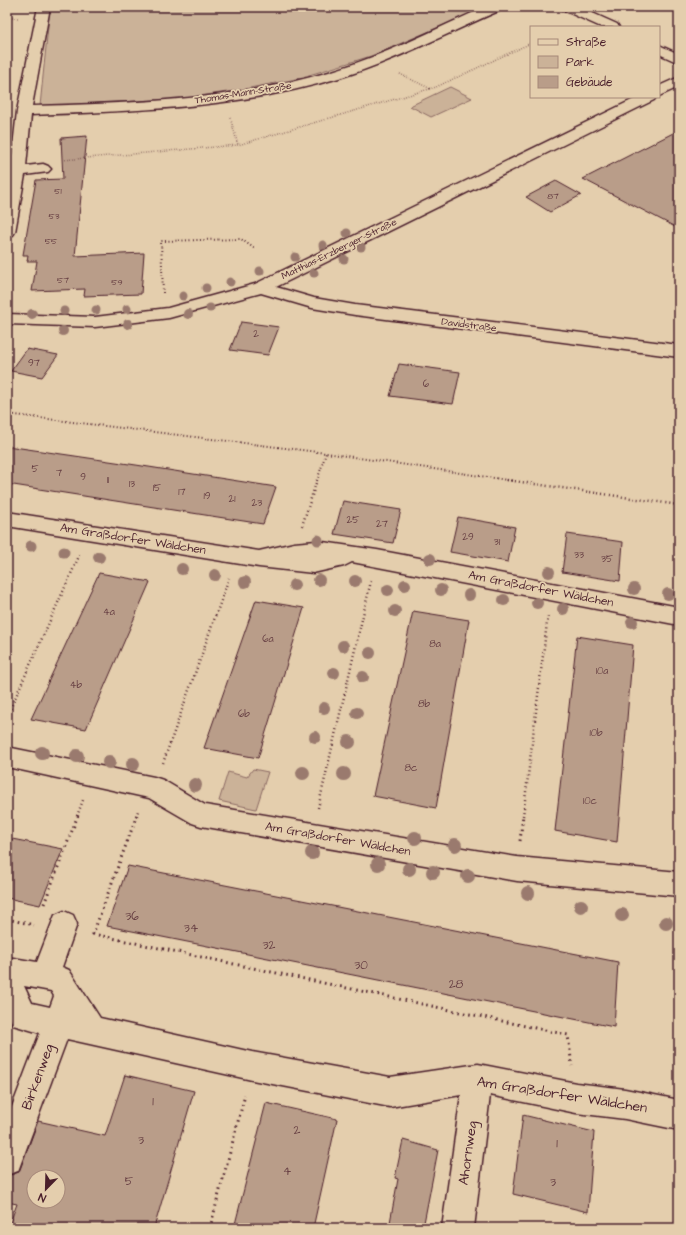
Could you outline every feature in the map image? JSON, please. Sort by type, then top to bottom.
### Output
[{"type":"street","points":[[7,232],[24,111],[44,7]]},
{"type":"street","name":"Thomas-Mann-Straße","points":[[24,111],[151,106],[278,89],[333,75],[377,60],[496,7]]},
{"type":"street","points":[[568,7],[594,22],[608,26]]},
{"type":"street","points":[[660,50],[679,59]]},
{"type":"street","points":[[660,91],[679,81]]},
{"type":"street","name":"Matthias-Erzberger-Straße","points":[[7,319],[95,322],[169,313],[261,288],[647,98]]},
{"type":"street","points":[[15,173],[43,169]]},
{"type":"street","name":"Davidstraße","points":[[261,288],[312,303],[355,310],[679,351]]},
{"type":"street","name":"Am Graßdorfer Wäldchen","points":[[7,519],[259,559],[313,565],[355,556]]},
{"type":"street","name":"Am Graßdorfer Wäldchen","points":[[259,559],[294,551],[316,549],[355,556],[377,558],[679,616]]},
{"type":"street","name":"Am Graßdorfer Wäldchen","points":[[7,757],[150,788],[201,815],[517,869],[679,884]]},
{"type":"street","points":[[45,977],[64,924]]},
{"type":"street","points":[[7,970],[59,979],[91,1030]]},
{"type":"street","name":"Am Graßdorfer Wäldchen","points":[[7,980],[23,1015],[252,1066],[390,1092],[478,1078],[576,1098],[625,1104],[679,1115]]},
{"type":"street","name":"Birkenweg","points":[[7,1160],[69,994]]},
{"type":"street","name":"Ahornweg","points":[[458,1228],[478,1078]]},
{"type":"path","points":[[7,18],[19,18]]},
{"type":"path","points":[[63,160],[238,145],[431,89],[530,43]]},
{"type":"path","points":[[396,71],[431,89]]},
{"type":"path","points":[[230,117],[238,145]]},
{"type":"path","points":[[163,293],[161,241],[241,239],[255,249]]},
{"type":"path","points":[[7,414],[326,453],[679,505]]},
{"type":"path","points":[[294,551],[326,453]]},
{"type":"path","points":[[7,716],[90,532]]},
{"type":"path","points":[[237,555],[150,788],[93,934],[568,1035],[576,1098]]},
{"type":"path","points":[[312,834],[377,558]]},
{"type":"path","points":[[517,869],[551,591]]},
{"type":"path","points":[[42,908],[92,775]]},
{"type":"path","points":[[7,919],[36,925],[38,920]]},
{"type":"path","points":[[210,1228],[252,1066]]},
{"type":"green space","points":[[50,7],[486,7],[371,56],[296,79],[234,91],[179,99],[40,106]]},
{"type":"green space","points":[[450,87],[472,98],[431,117],[410,106]]},
{"type":"green space","points":[[253,769],[268,772],[256,809],[219,801],[228,772],[247,777]]},
{"type":"building","points":[[679,130],[679,229],[583,179]]},
{"type":"building","points":[[87,136],[75,256],[144,253],[141,294],[84,296],[85,289],[32,291],[37,261],[27,261],[28,255],[23,255],[36,180],[63,179],[61,138]]},
{"type":"building","points":[[556,181],[581,195],[550,212],[526,197]]},
{"type":"building","points":[[241,322],[279,327],[268,355],[230,350]]},
{"type":"building","points":[[27,349],[58,355],[42,377],[11,371]]},
{"type":"building","points":[[399,364],[460,372],[453,404],[390,396]]},
{"type":"building","points":[[7,446],[276,487],[263,524],[7,484]]},
{"type":"building","points":[[343,501],[401,510],[393,543],[334,534]]},
{"type":"building","points":[[458,517],[515,527],[508,562],[450,552]]},
{"type":"building","points":[[567,534],[623,542],[620,581],[562,572]]},
{"type":"building","points":[[99,573],[150,582],[86,729],[31,719]]},
{"type":"building","points":[[256,600],[304,608],[258,758],[204,748]]},
{"type":"building","points":[[413,611],[469,620],[436,808],[373,796]]},
{"type":"building","points":[[577,636],[633,645],[617,842],[555,831]]},
{"type":"building","points":[[7,838],[63,849],[40,905],[7,898]]},
{"type":"building","points":[[128,866],[618,962],[614,1027],[107,926]]},
{"type":"building","points":[[125,1075],[194,1091],[154,1228],[8,1228],[17,1204],[7,1202],[7,1176],[19,1172],[38,1121],[105,1136]]},
{"type":"building","points":[[266,1103],[337,1119],[313,1228],[234,1228]]},
{"type":"building","points":[[523,1115],[594,1132],[588,1212],[513,1194]]},
{"type":"building","points":[[403,1140],[438,1150],[423,1228],[389,1228],[398,1179],[395,1178]]}]
